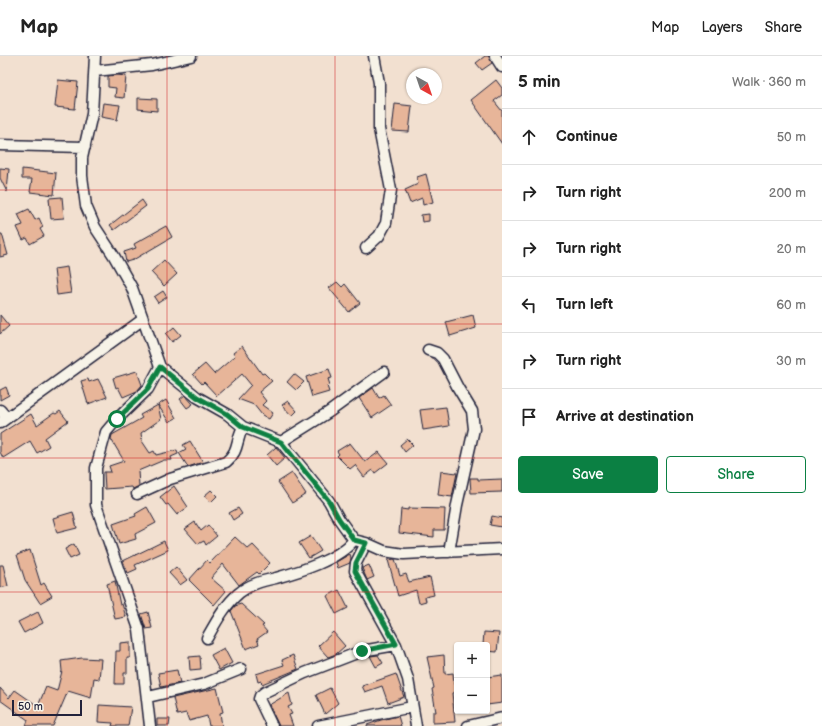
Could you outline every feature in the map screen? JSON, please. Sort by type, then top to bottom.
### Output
[{"type":"street","points":[[95,56],[92,114],[85,147],[82,176],[86,206],[95,227],[114,256],[132,288],[142,320],[160,367],[197,397],[227,414],[243,427],[281,442],[329,501],[339,519],[354,540],[366,543],[384,551],[391,552],[449,552],[502,549]]},
{"type":"street","points":[[95,71],[152,65],[191,56]]},
{"type":"street","points":[[366,248],[379,236],[386,223],[391,190],[379,129],[378,83],[374,56]]},
{"type":"street","points":[[495,56],[502,67]]},
{"type":"street","points":[[0,145],[85,147]]},
{"type":"street","points":[[0,410],[4,421],[142,320]]},
{"type":"street","points":[[428,350],[437,353],[443,359],[472,411],[474,421],[474,429],[457,505],[449,552]]},
{"type":"street","points":[[150,726],[148,697],[139,629],[96,505],[96,468],[106,432],[117,419],[148,389],[160,367]]},
{"type":"street","points":[[281,442],[328,412],[384,372]]},
{"type":"street","points":[[137,494],[170,479],[226,462],[233,456],[237,448],[239,434],[243,427]]},
{"type":"street","points":[[207,638],[220,615],[239,593],[259,582],[321,562],[345,550],[354,540]]},
{"type":"street","points":[[366,543],[356,563],[355,571],[396,644],[408,679],[416,726]]},
{"type":"street","points":[[272,726],[259,700],[260,696],[265,692],[305,673],[362,651],[396,644]]},
{"type":"street","points":[[148,697],[204,684],[241,669]]},
{"type":"street","points":[[318,726],[412,707]]},
{"type":"street","points":[[468,726],[502,718]]},
{"type":"building","points":[[485,56],[489,56],[492,63],[482,70],[476,63]]},
{"type":"building","points":[[108,76],[126,76],[124,98],[115,97],[116,88],[108,87]]},
{"type":"building","points":[[58,80],[78,82],[75,109],[55,107]]},
{"type":"building","points":[[496,80],[502,88],[502,95],[494,101],[502,111],[502,144],[471,100]]},
{"type":"building","points":[[138,98],[157,99],[157,111],[138,109]]},
{"type":"building","points":[[103,103],[120,105],[117,120],[101,117]]},
{"type":"building","points":[[395,104],[412,106],[409,132],[392,131]]},
{"type":"building","points":[[0,168],[9,169],[7,192],[0,178]]},
{"type":"building","points":[[22,169],[56,173],[54,195],[30,192],[32,179],[22,179]]},
{"type":"building","points":[[426,174],[433,202],[423,205],[422,198],[410,203],[405,190],[418,184],[417,177]]},
{"type":"building","points":[[62,197],[64,218],[51,219],[49,198]]},
{"type":"building","points":[[142,200],[146,206],[114,230],[110,225]]},
{"type":"building","points":[[29,209],[35,220],[39,218],[43,227],[40,229],[44,236],[30,244],[27,238],[23,240],[17,227],[23,225],[18,214]]},
{"type":"building","points":[[429,214],[429,221],[422,222],[421,215]]},
{"type":"building","points":[[166,226],[172,237],[133,260],[126,262],[124,252],[136,248],[134,244]]},
{"type":"building","points":[[0,234],[2,234],[8,255],[0,257]]},
{"type":"building","points":[[164,260],[177,274],[164,286],[151,272]]},
{"type":"building","points":[[67,267],[71,293],[57,295],[54,269]]},
{"type":"building","points":[[337,282],[342,287],[345,284],[360,303],[349,312],[329,288]]},
{"type":"building","points":[[163,291],[167,297],[158,303],[154,297]]},
{"type":"building","points":[[0,315],[9,326],[0,334]]},
{"type":"building","points":[[473,315],[476,328],[450,336],[446,322]]},
{"type":"building","points":[[174,327],[181,335],[172,342],[166,334]]},
{"type":"building","points":[[242,346],[262,374],[264,373],[272,381],[259,392],[266,401],[262,405],[273,413],[269,419],[262,415],[254,405],[238,399],[251,385],[242,374],[217,396],[204,382],[202,384],[193,374],[205,364],[214,374],[235,356],[233,353]]},
{"type":"building","points":[[329,369],[332,378],[328,379],[330,385],[327,386],[329,392],[312,397],[306,377]]},
{"type":"building","points":[[137,371],[142,385],[137,391],[123,397],[118,387],[116,388],[113,378]]},
{"type":"building","points":[[294,374],[304,382],[296,390],[287,382]]},
{"type":"building","points":[[88,379],[89,382],[98,379],[107,397],[88,404],[81,381]]},
{"type":"building","points":[[6,387],[9,395],[0,400],[0,390]]},
{"type":"building","points":[[373,388],[379,398],[384,395],[391,405],[372,418],[359,398]]},
{"type":"building","points":[[185,395],[193,404],[187,408],[180,399]]},
{"type":"building","points":[[166,400],[176,418],[169,422],[158,405]]},
{"type":"building","points":[[288,401],[297,411],[292,416],[282,405]]},
{"type":"building","points":[[158,405],[161,419],[141,433],[142,441],[150,453],[154,451],[156,455],[177,450],[178,454],[171,457],[172,460],[164,460],[138,471],[139,486],[133,489],[132,487],[105,489],[104,472],[111,472],[109,466],[124,461],[111,439],[112,435],[142,418],[140,415]]},
{"type":"building","points":[[446,407],[449,426],[423,430],[420,410]]},
{"type":"building","points":[[60,411],[68,421],[45,438],[49,446],[37,453],[30,441],[3,458],[0,452],[0,434],[31,414],[37,425],[54,413],[56,414]]},
{"type":"building","points":[[407,439],[413,445],[405,452],[400,445]]},
{"type":"building","points":[[190,441],[203,462],[188,467],[179,453],[186,449],[183,445]]},
{"type":"building","points":[[350,443],[365,462],[379,452],[388,463],[375,473],[373,470],[364,477],[355,465],[350,469],[337,456],[339,454],[337,451]]},
{"type":"building","points":[[276,447],[285,458],[276,466],[267,455]]},
{"type":"building","points":[[441,471],[457,473],[452,497],[438,495]]},
{"type":"building","points":[[292,473],[306,494],[292,503],[278,482]]},
{"type":"building","points":[[470,478],[478,478],[478,480],[502,479],[502,492],[471,493]]},
{"type":"building","points":[[174,486],[188,507],[177,515],[160,497]]},
{"type":"building","points":[[211,490],[217,496],[211,502],[204,496]]},
{"type":"building","points":[[147,507],[156,523],[135,534],[136,539],[119,544],[113,524],[136,516],[135,514]]},
{"type":"building","points":[[238,508],[242,514],[233,520],[229,513]]},
{"type":"building","points":[[408,508],[445,509],[444,530],[434,530],[434,537],[399,533],[401,509],[408,510]]},
{"type":"building","points":[[73,512],[77,528],[57,533],[53,518]]},
{"type":"building","points":[[492,516],[502,518],[502,527],[490,525]]},
{"type":"building","points":[[195,522],[201,531],[208,525],[217,536],[206,545],[204,541],[198,544],[185,529]]},
{"type":"building","points":[[311,536],[321,551],[309,558],[299,543]]},
{"type":"building","points":[[235,537],[248,549],[253,545],[270,563],[259,574],[257,572],[239,585],[223,564],[211,578],[226,591],[214,605],[189,580],[207,560],[210,563]]},
{"type":"building","points":[[164,541],[168,550],[135,565],[137,569],[128,573],[123,561]]},
{"type":"building","points":[[74,544],[79,555],[70,559],[65,549]]},
{"type":"building","points":[[30,550],[41,585],[44,583],[52,596],[40,603],[25,580],[17,555]]},
{"type":"building","points":[[350,554],[350,563],[338,568],[336,562]]},
{"type":"building","points":[[395,559],[400,576],[406,574],[409,582],[430,577],[434,595],[425,597],[426,601],[419,603],[416,590],[398,596],[388,560]]},
{"type":"building","points":[[0,565],[3,565],[8,586],[0,588]]},
{"type":"building","points":[[369,565],[374,577],[367,580],[362,568]]},
{"type":"building","points":[[176,567],[187,580],[180,585],[169,573]]},
{"type":"building","points":[[115,581],[120,605],[122,604],[126,617],[115,619],[107,584]]},
{"type":"building","points":[[339,590],[348,608],[336,614],[327,596]]},
{"type":"building","points":[[241,604],[264,625],[262,626],[267,632],[257,639],[259,644],[246,649],[231,611],[235,606]]},
{"type":"building","points":[[38,612],[43,623],[24,633],[18,622]]},
{"type":"building","points":[[148,612],[152,628],[146,629],[141,614]]},
{"type":"building","points":[[333,632],[345,646],[336,654],[328,657],[318,646]]},
{"type":"building","points":[[484,632],[499,633],[497,652],[490,651],[490,642],[483,642]]},
{"type":"building","points":[[130,642],[130,658],[127,658],[127,673],[124,673],[124,684],[115,684],[116,651],[120,651],[120,643]]},
{"type":"building","points":[[224,648],[232,663],[219,670],[211,655]]},
{"type":"building","points":[[293,655],[298,669],[262,684],[261,681],[258,682],[256,674],[284,665],[282,660]]},
{"type":"building","points":[[378,655],[383,663],[376,667],[370,656]]},
{"type":"building","points":[[444,655],[445,674],[453,673],[454,693],[452,693],[455,722],[433,723],[433,712],[436,712],[432,689],[434,688],[427,657]]},
{"type":"building","points":[[200,656],[201,669],[190,670],[189,657]]},
{"type":"building","points":[[82,658],[101,659],[99,679],[94,678],[91,698],[68,691],[53,726],[26,726],[28,720],[0,700],[0,688],[9,698],[15,690],[38,706],[46,687],[57,691],[62,671],[61,661]]},
{"type":"building","points":[[177,670],[180,683],[161,687],[158,673]]},
{"type":"building","points":[[396,674],[404,697],[388,703],[382,686],[365,692],[362,686]]},
{"type":"building","points":[[502,675],[502,703],[490,705],[490,677]]},
{"type":"building","points":[[217,688],[223,712],[220,713],[222,726],[209,726],[207,716],[189,721],[186,713],[177,715],[173,698]]},
{"type":"building","points":[[330,688],[338,703],[325,714],[316,695]]},
{"type":"building","points":[[289,693],[292,705],[288,707],[292,714],[289,715],[293,726],[279,726],[269,705]]},
{"type":"building","points":[[99,705],[131,707],[128,726],[112,726],[113,723],[98,722]]},
{"type":"building","points":[[398,716],[401,726],[367,726],[381,720]]},
{"type":"building","points":[[157,719],[170,719],[169,726],[157,726]]},
{"type":"route","points":[[117,419],[148,389],[160,367],[179,384],[197,397],[227,414],[243,427],[281,442],[329,501],[339,519],[354,540],[366,543],[356,563],[355,571],[396,644],[362,651]]}]
